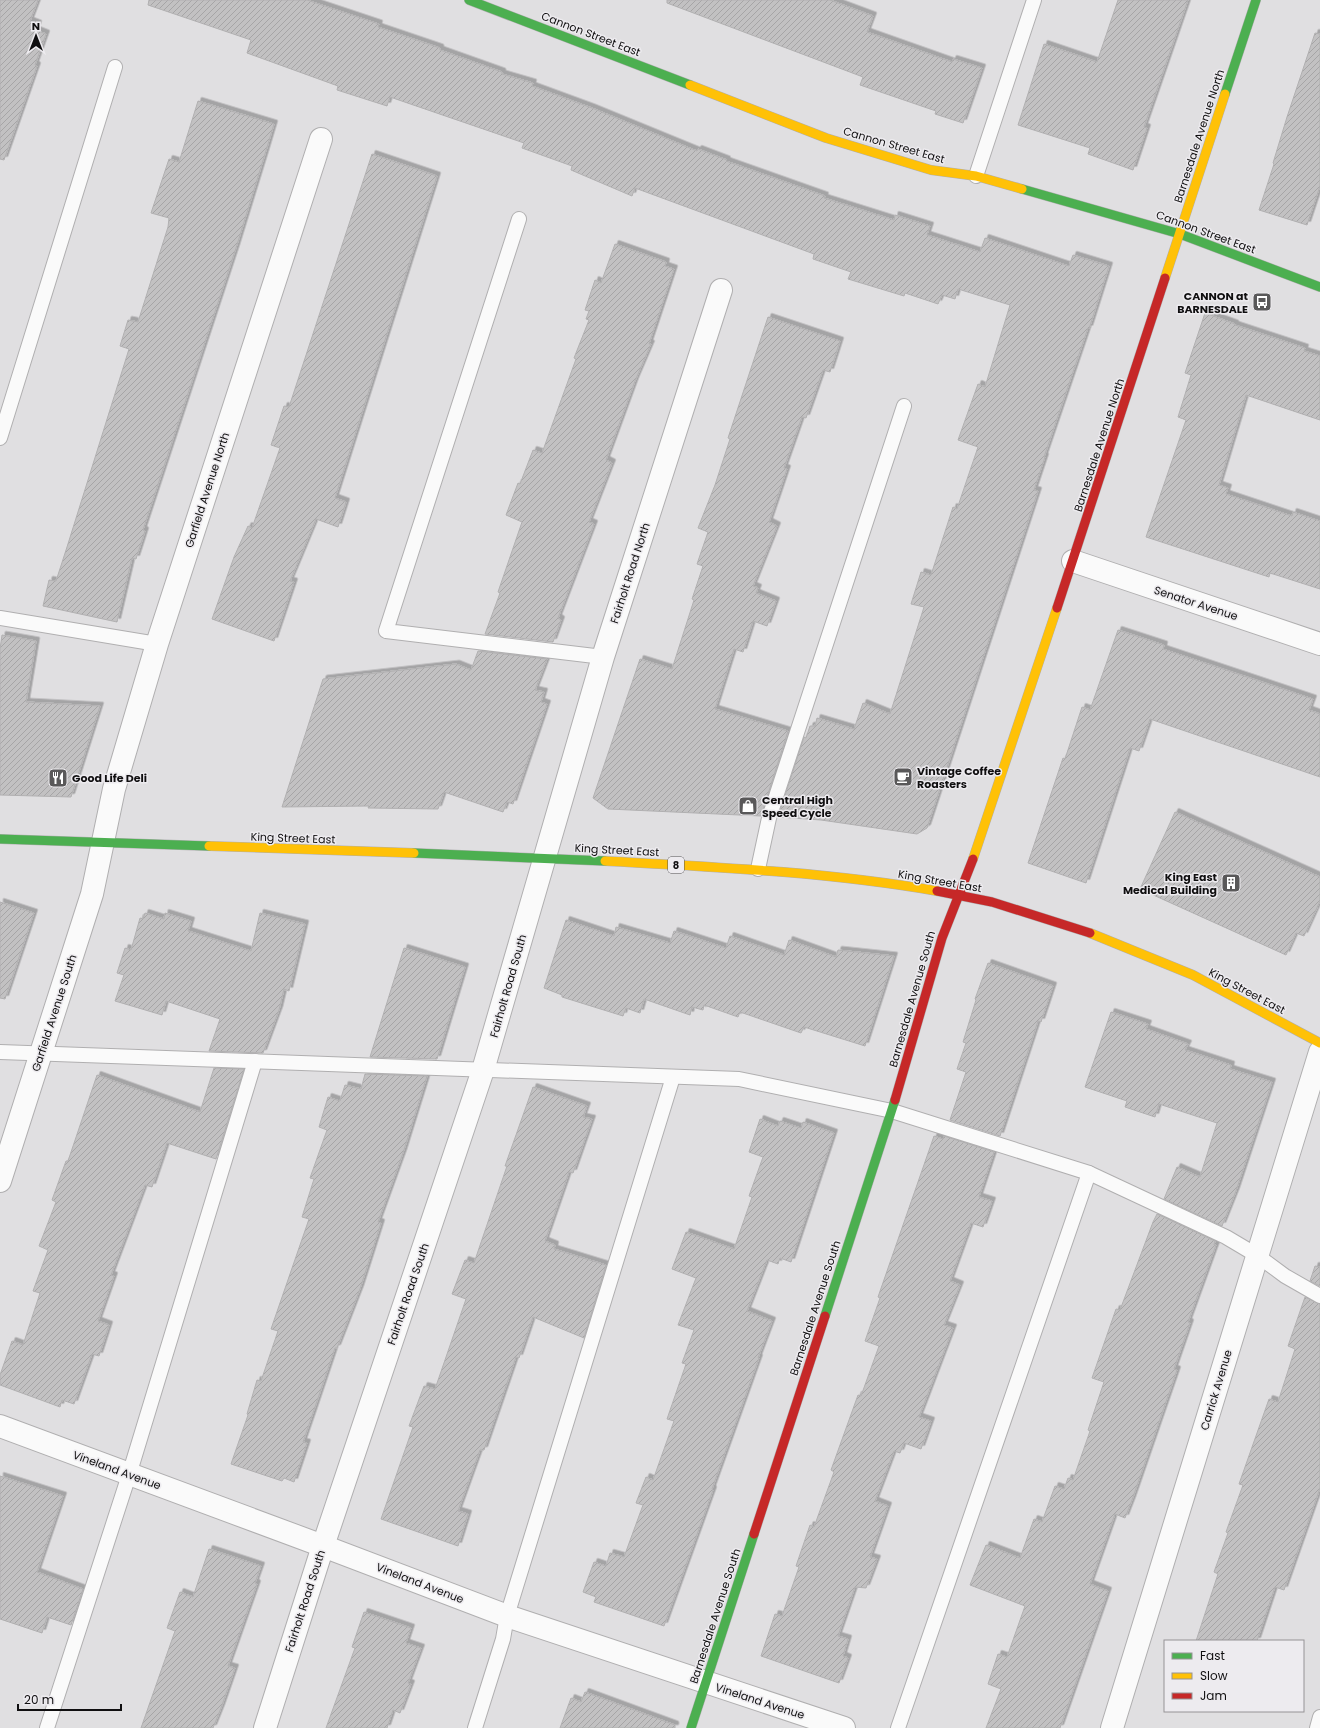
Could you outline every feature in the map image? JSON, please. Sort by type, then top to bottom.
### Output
[{"type":"main road","name":"Cannon Street East","points":[[469,0],[826,138],[930,170],[976,176],[1180,234],[1320,287]]},
{"type":"main road","name":"Barnesdale Avenue North","points":[[958,894],[976,852],[1073,561],[1256,0]]},
{"type":"main road","name":"King Street East","points":[[0,839],[102,844],[544,858],[758,869],[910,886],[958,894],[992,902],[1098,936],[1192,975],[1320,1043]]},
{"type":"main road","name":"Barnesdale Avenue South","points":[[691,1728],[892,1111],[942,938],[958,894]]},
{"type":"street","name":"Garfield Avenue North","points":[[102,844],[114,789],[157,644],[321,139]]},
{"type":"street","name":"Fairholt Road North","points":[[544,858],[603,657],[721,290]]},
{"type":"street","name":"Senator Avenue","points":[[1073,561],[1320,644]]},
{"type":"street","name":"Garfield Avenue South","points":[[0,1181],[92,894],[102,844]]},
{"type":"street","name":"Fairholt Road South","points":[[265,1728],[323,1546],[484,1070],[544,858]]},
{"type":"street","name":"Carrick Avenue","points":[[1112,1728],[1320,1052]]},
{"type":"street","name":"Vineland Avenue","points":[[0,1426],[507,1616],[844,1728]]},
{"type":"lane","points":[[976,176],[1034,0]]},
{"type":"lane","points":[[0,438],[115,67]]},
{"type":"lane","points":[[519,219],[386,631],[603,657]]},
{"type":"lane","points":[[758,869],[769,818],[904,406]]},
{"type":"lane","points":[[0,618],[157,644]]},
{"type":"lane","points":[[0,1052],[739,1080],[892,1111],[1089,1173],[1226,1237],[1258,1256],[1285,1276],[1320,1296]]},
{"type":"lane","points":[[47,1728],[129,1475],[255,1061]]},
{"type":"lane","points":[[474,1728],[503,1639],[507,1616],[674,1077]]},
{"type":"lane","points":[[898,1728],[1089,1173]]},
{"type":"lane","points":[[1317,1728],[1320,1717]]},
{"type":"building","points":[[0,0],[38,0],[30,21],[38,24],[36,30],[46,34],[35,65],[37,66],[4,160],[0,159]]},
{"type":"building","points":[[149,0],[307,0],[379,24],[378,27],[440,48],[440,50],[502,72],[502,74],[533,83],[532,86],[592,108],[697,151],[698,149],[727,160],[726,161],[825,196],[824,198],[894,220],[895,215],[930,226],[927,235],[980,252],[985,238],[1069,266],[1073,255],[1109,266],[1089,329],[1088,328],[1044,457],[1034,490],[1038,491],[927,828],[917,834],[821,820],[778,817],[804,737],[806,738],[810,726],[815,726],[817,718],[854,729],[863,703],[890,714],[924,607],[911,604],[921,572],[931,575],[953,507],[957,509],[978,447],[958,440],[978,384],[985,387],[1010,305],[958,289],[955,299],[942,295],[938,304],[905,293],[904,296],[848,279],[851,272],[813,259],[814,254],[635,188],[632,196],[571,170],[572,166],[522,148],[524,143],[390,97],[387,106],[337,90],[338,86],[247,53],[251,40],[148,5]]},
{"type":"building","points":[[667,0],[830,0],[873,16],[867,32],[952,62],[953,59],[982,68],[963,123],[935,114],[936,111],[860,85],[863,77],[667,3]]},
{"type":"building","points":[[1118,0],[1188,0],[1144,127],[1147,128],[1133,170],[1088,154],[1090,148],[1018,125],[1044,44],[1097,62]]},
{"type":"building","points":[[1315,33],[1320,34],[1320,186],[1307,225],[1259,210],[1287,117]]},
{"type":"building","points":[[198,101],[274,124],[265,154],[236,248],[143,530],[145,531],[136,559],[132,558],[117,622],[43,606],[49,580],[56,581],[129,349],[120,346],[128,320],[138,322],[168,227],[169,218],[151,213],[169,159],[179,162]]},
{"type":"building","points":[[372,154],[437,176],[335,498],[346,502],[338,527],[316,519],[290,581],[294,582],[274,641],[212,619],[234,557],[248,526],[252,528],[280,448],[271,445],[284,406],[289,407]]},
{"type":"building","points":[[615,244],[666,262],[665,266],[674,269],[649,344],[651,344],[635,381],[606,460],[612,463],[589,522],[594,524],[558,618],[561,620],[553,642],[485,634],[500,593],[498,592],[522,522],[506,515],[533,450],[542,453],[576,359],[574,358],[589,320],[586,319],[589,311],[585,310],[595,280],[601,283]]},
{"type":"building","points":[[1205,313],[1235,325],[1305,348],[1304,351],[1320,356],[1320,420],[1246,395],[1219,485],[1228,488],[1226,494],[1292,516],[1293,512],[1320,521],[1320,589],[1270,573],[1269,577],[1146,537],[1186,420],[1178,417],[1191,375],[1185,373]]},
{"type":"building","points":[[768,317],[840,341],[830,372],[823,370],[806,418],[802,417],[784,468],[787,469],[769,522],[777,526],[753,586],[758,588],[756,593],[776,601],[767,626],[753,621],[743,652],[734,649],[715,709],[788,731],[761,816],[608,809],[593,798],[640,659],[672,669],[703,566],[697,564],[708,532],[698,528],[715,485],[730,439],[728,438]]},
{"type":"building","points":[[1118,630],[1164,645],[1163,649],[1313,699],[1309,710],[1320,714],[1320,777],[1150,719],[1139,751],[1130,748],[1086,883],[1028,863],[1063,758],[1065,759],[1082,707],[1090,710]]},
{"type":"building","points":[[2,635],[36,641],[26,702],[100,706],[71,797],[0,795],[0,649]]},
{"type":"building","points":[[478,651],[547,659],[535,690],[544,692],[541,702],[547,704],[513,804],[507,802],[503,812],[444,792],[438,809],[368,808],[369,806],[282,807],[323,679],[456,664],[471,670]]},
{"type":"building","name":"King East Medical Building","points":[[1175,812],[1320,877],[1320,901],[1304,936],[1296,933],[1286,955],[1140,889]]},
{"type":"building","points":[[0,902],[34,913],[5,999],[0,998]]},
{"type":"building","points":[[145,913],[164,919],[165,913],[191,921],[188,931],[251,951],[260,913],[305,924],[289,991],[284,989],[279,1010],[263,1053],[209,1051],[220,1019],[166,1001],[162,1015],[115,1001],[124,975],[117,973],[125,948],[131,950],[140,918],[143,919]]},
{"type":"building","points":[[566,920],[614,936],[616,927],[670,943],[674,931],[726,948],[730,936],[784,955],[789,940],[836,957],[838,950],[894,956],[865,1046],[804,1027],[801,1033],[740,1012],[738,1017],[704,1005],[703,1010],[692,1007],[690,1015],[644,999],[640,1013],[626,1008],[623,1016],[562,997],[562,995],[544,988]]},
{"type":"building","points":[[404,948],[465,967],[437,1059],[370,1057]]},
{"type":"building","points":[[988,963],[1053,986],[1041,1022],[1038,1021],[1000,1136],[950,1120],[966,1072],[957,1069],[966,1043],[963,1042],[976,1000],[975,999]]},
{"type":"building","points":[[1111,1012],[1148,1024],[1146,1029],[1188,1044],[1185,1050],[1231,1065],[1230,1069],[1272,1082],[1236,1191],[1222,1226],[1164,1199],[1177,1167],[1200,1177],[1217,1123],[1159,1104],[1155,1117],[1125,1107],[1127,1101],[1085,1087]]},
{"type":"building","points":[[214,1068],[244,1069],[216,1159],[167,1143],[152,1187],[145,1185],[111,1275],[114,1276],[98,1321],[109,1325],[99,1356],[92,1354],[74,1404],[62,1400],[60,1407],[0,1385],[0,1375],[12,1341],[23,1345],[40,1293],[33,1291],[48,1250],[39,1246],[56,1202],[52,1200],[66,1161],[68,1161],[97,1075],[200,1112]]},
{"type":"building","points":[[365,1074],[427,1076],[403,1153],[378,1222],[381,1223],[360,1289],[337,1348],[335,1348],[303,1442],[307,1443],[294,1482],[284,1478],[282,1481],[231,1464],[248,1415],[247,1414],[257,1380],[261,1381],[278,1331],[271,1329],[309,1219],[302,1217],[314,1179],[310,1178],[327,1130],[319,1127],[328,1097],[340,1101],[345,1085],[361,1089]]},
{"type":"building","points":[[533,1087],[587,1106],[583,1117],[592,1119],[573,1173],[569,1172],[545,1241],[555,1245],[554,1249],[606,1265],[584,1338],[533,1317],[519,1358],[516,1357],[484,1450],[480,1450],[458,1511],[468,1514],[458,1546],[381,1519],[413,1427],[409,1426],[424,1386],[435,1389],[466,1299],[452,1294],[465,1260],[474,1263],[507,1166],[505,1166]]},
{"type":"building","points":[[760,1119],[778,1126],[780,1121],[801,1128],[803,1122],[834,1133],[791,1262],[780,1258],[778,1264],[767,1260],[747,1311],[772,1321],[664,1626],[594,1602],[596,1597],[583,1592],[594,1562],[606,1566],[610,1553],[624,1557],[643,1505],[636,1503],[646,1477],[653,1480],[674,1421],[667,1419],[686,1364],[682,1363],[694,1330],[678,1325],[696,1278],[672,1269],[686,1232],[734,1249],[752,1197],[749,1196],[763,1157],[749,1152]]},
{"type":"building","points":[[934,1136],[943,1139],[944,1136],[994,1152],[979,1197],[992,1201],[983,1227],[971,1223],[950,1281],[960,1285],[944,1325],[953,1328],[919,1417],[931,1421],[921,1449],[904,1443],[900,1453],[894,1451],[875,1501],[888,1506],[870,1557],[877,1559],[866,1588],[855,1587],[838,1636],[848,1639],[843,1656],[848,1658],[839,1683],[761,1656],[775,1614],[782,1616],[799,1567],[796,1566],[810,1525],[814,1527],[834,1472],[831,1470],[858,1395],[861,1396],[879,1346],[865,1341],[880,1298],[878,1297]]},
{"type":"building","points":[[1157,1214],[1215,1241],[1214,1245],[1216,1245],[1188,1322],[1190,1323],[1174,1369],[1177,1370],[1132,1500],[1125,1518],[1115,1514],[1090,1584],[1108,1591],[1060,1728],[986,1728],[1001,1689],[988,1684],[998,1654],[1007,1657],[1025,1606],[970,1585],[986,1545],[1020,1558],[1034,1519],[1042,1522],[1055,1486],[1064,1489],[1068,1478],[1073,1480],[1090,1431],[1088,1430],[1104,1382],[1092,1378],[1116,1309],[1120,1310]]},
{"type":"building","points":[[1315,1266],[1320,1267],[1320,1286],[1310,1281]]},
{"type":"building","points":[[1305,1297],[1320,1304],[1320,1488],[1284,1590],[1275,1587],[1257,1640],[1196,1640],[1218,1574],[1214,1572],[1228,1533],[1226,1532],[1243,1485],[1239,1484],[1269,1399],[1278,1402],[1295,1349],[1288,1346]]},
{"type":"building","points":[[0,1476],[63,1496],[37,1572],[83,1589],[71,1625],[47,1617],[42,1633],[0,1619]]},
{"type":"building","points":[[209,1549],[261,1566],[255,1583],[257,1584],[228,1666],[235,1668],[221,1708],[213,1728],[141,1728],[175,1631],[167,1628],[180,1592],[193,1597]]},
{"type":"building","points":[[364,1612],[411,1628],[406,1643],[421,1648],[408,1683],[411,1684],[400,1713],[393,1710],[387,1728],[326,1728],[355,1648],[352,1647]]},
{"type":"building","points":[[585,1692],[675,1725],[675,1728],[560,1728],[571,1698],[581,1702]]},
{"type":"traffic: fast","points":[[469,0],[690,85]]},
{"type":"traffic: fast","points":[[1225,94],[1256,0]]},
{"type":"traffic: fast","points":[[1022,189],[1180,234],[1320,287]]},
{"type":"traffic: fast","points":[[0,839],[209,846]]},
{"type":"traffic: fast","points":[[414,853],[605,861]]},
{"type":"traffic: fast","points":[[825,1316],[895,1100]]},
{"type":"traffic: fast","points":[[691,1728],[754,1534]]},
{"type":"traffic: slow","points":[[690,85],[826,138],[931,170],[976,176],[1022,189]]},
{"type":"traffic: slow","points":[[1165,278],[1225,94]]},
{"type":"traffic: slow","points":[[973,859],[1057,608]]},
{"type":"traffic: slow","points":[[209,846],[414,853]]},
{"type":"traffic: slow","points":[[605,861],[772,871],[855,879],[937,891]]},
{"type":"traffic: slow","points":[[1090,933],[1193,975],[1320,1043]]},
{"type":"traffic: jam","points":[[1057,608],[1165,278]]},
{"type":"traffic: jam","points":[[895,1100],[942,938],[973,859]]},
{"type":"traffic: jam","points":[[937,891],[992,902],[1090,933]]},
{"type":"traffic: jam","points":[[754,1534],[825,1316]]},
{"type":"place","name":"CANNON at BARNESDALE","points":[[1262,302]]},
{"type":"place","name":"Vintage Coffee Roasters","points":[[903,777]]},
{"type":"place","name":"Good Life Deli","points":[[58,778]]},
{"type":"place","name":"Central High Speed Cycle","points":[[748,806]]},
{"type":"place","name":"King East Medical Building","points":[[1231,883]]}]
